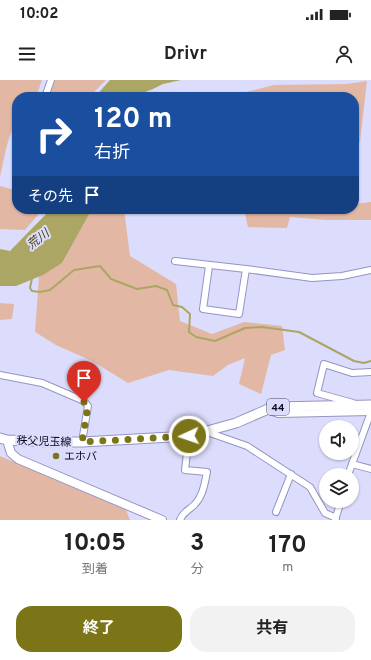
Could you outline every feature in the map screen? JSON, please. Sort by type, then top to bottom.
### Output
[{"type":"main road","name":"秩父児玉線","points":[[4,439],[50,442],[82,442],[189,436],[236,423],[273,407],[367,405]]},
{"type":"street","points":[[47,92],[52,80]]},
{"type":"street","points":[[175,261],[312,278],[342,276],[371,270]]},
{"type":"street","points":[[209,266],[203,309],[239,314],[246,269]]},
{"type":"street","points":[[367,405],[317,393],[324,364],[352,372],[371,372]]},
{"type":"street","points":[[0,375],[42,383],[84,402],[88,406],[82,442]]},
{"type":"street","points":[[267,410],[278,414],[371,412],[351,468]]},
{"type":"street","points":[[206,432],[247,446],[291,474],[310,487],[325,513],[335,519],[339,508]]},
{"type":"street","points":[[180,520],[183,514],[196,504],[204,487],[207,472],[185,470],[189,436]]},
{"type":"street","points":[[4,439],[12,453],[18,459],[162,520]]},
{"type":"street","points":[[352,464],[371,469]]},
{"type":"street","points":[[276,512],[291,474]]},
{"type":"shaded area","points":[[0,80],[42,80],[38,92],[12,92],[12,132],[8,141],[0,177]]},
{"type":"shaded area","points":[[55,80],[106,80],[94,92],[50,92]]},
{"type":"shaded area","points":[[367,81],[359,143],[359,92],[246,92],[274,85],[347,84]]},
{"type":"shaded area","points":[[0,186],[12,189],[12,214],[39,214],[25,230],[0,229]]},
{"type":"shaded area","points":[[371,202],[371,220],[326,220],[290,217],[287,228],[248,227],[245,214],[359,214],[359,203]]},
{"type":"shaded area","points":[[89,214],[125,214],[130,256],[176,284],[180,321],[212,334],[244,322],[282,326],[285,350],[271,355],[261,394],[239,384],[245,358],[228,365],[213,376],[169,370],[128,383],[92,361],[56,345],[35,332],[39,276],[62,263]]},
{"type":"shaded area","points":[[0,303],[14,304],[12,319],[0,320]]},
{"type":"shaded area","points":[[0,456],[126,510],[130,520],[0,520]]},
{"type":"water","points":[[110,80],[181,80],[163,84],[145,92],[99,92]]},
{"type":"water","name":"荒川","points":[[46,214],[89,214],[62,263],[43,275],[16,286],[0,286],[0,249],[10,251]]},
{"type":"waterway","points":[[32,278],[30,288],[32,291],[40,292],[50,290],[74,270],[100,266],[111,279],[137,289],[156,286],[167,290],[173,305],[182,307],[190,314],[189,332],[196,337],[215,341],[245,328],[262,327],[299,332],[354,361],[364,363],[371,361]]},
{"type":"place","name":"エホバ","points":[[56,456]]},
{"type":"route","points":[[84,402],[88,406],[82,442],[189,436]]}]
